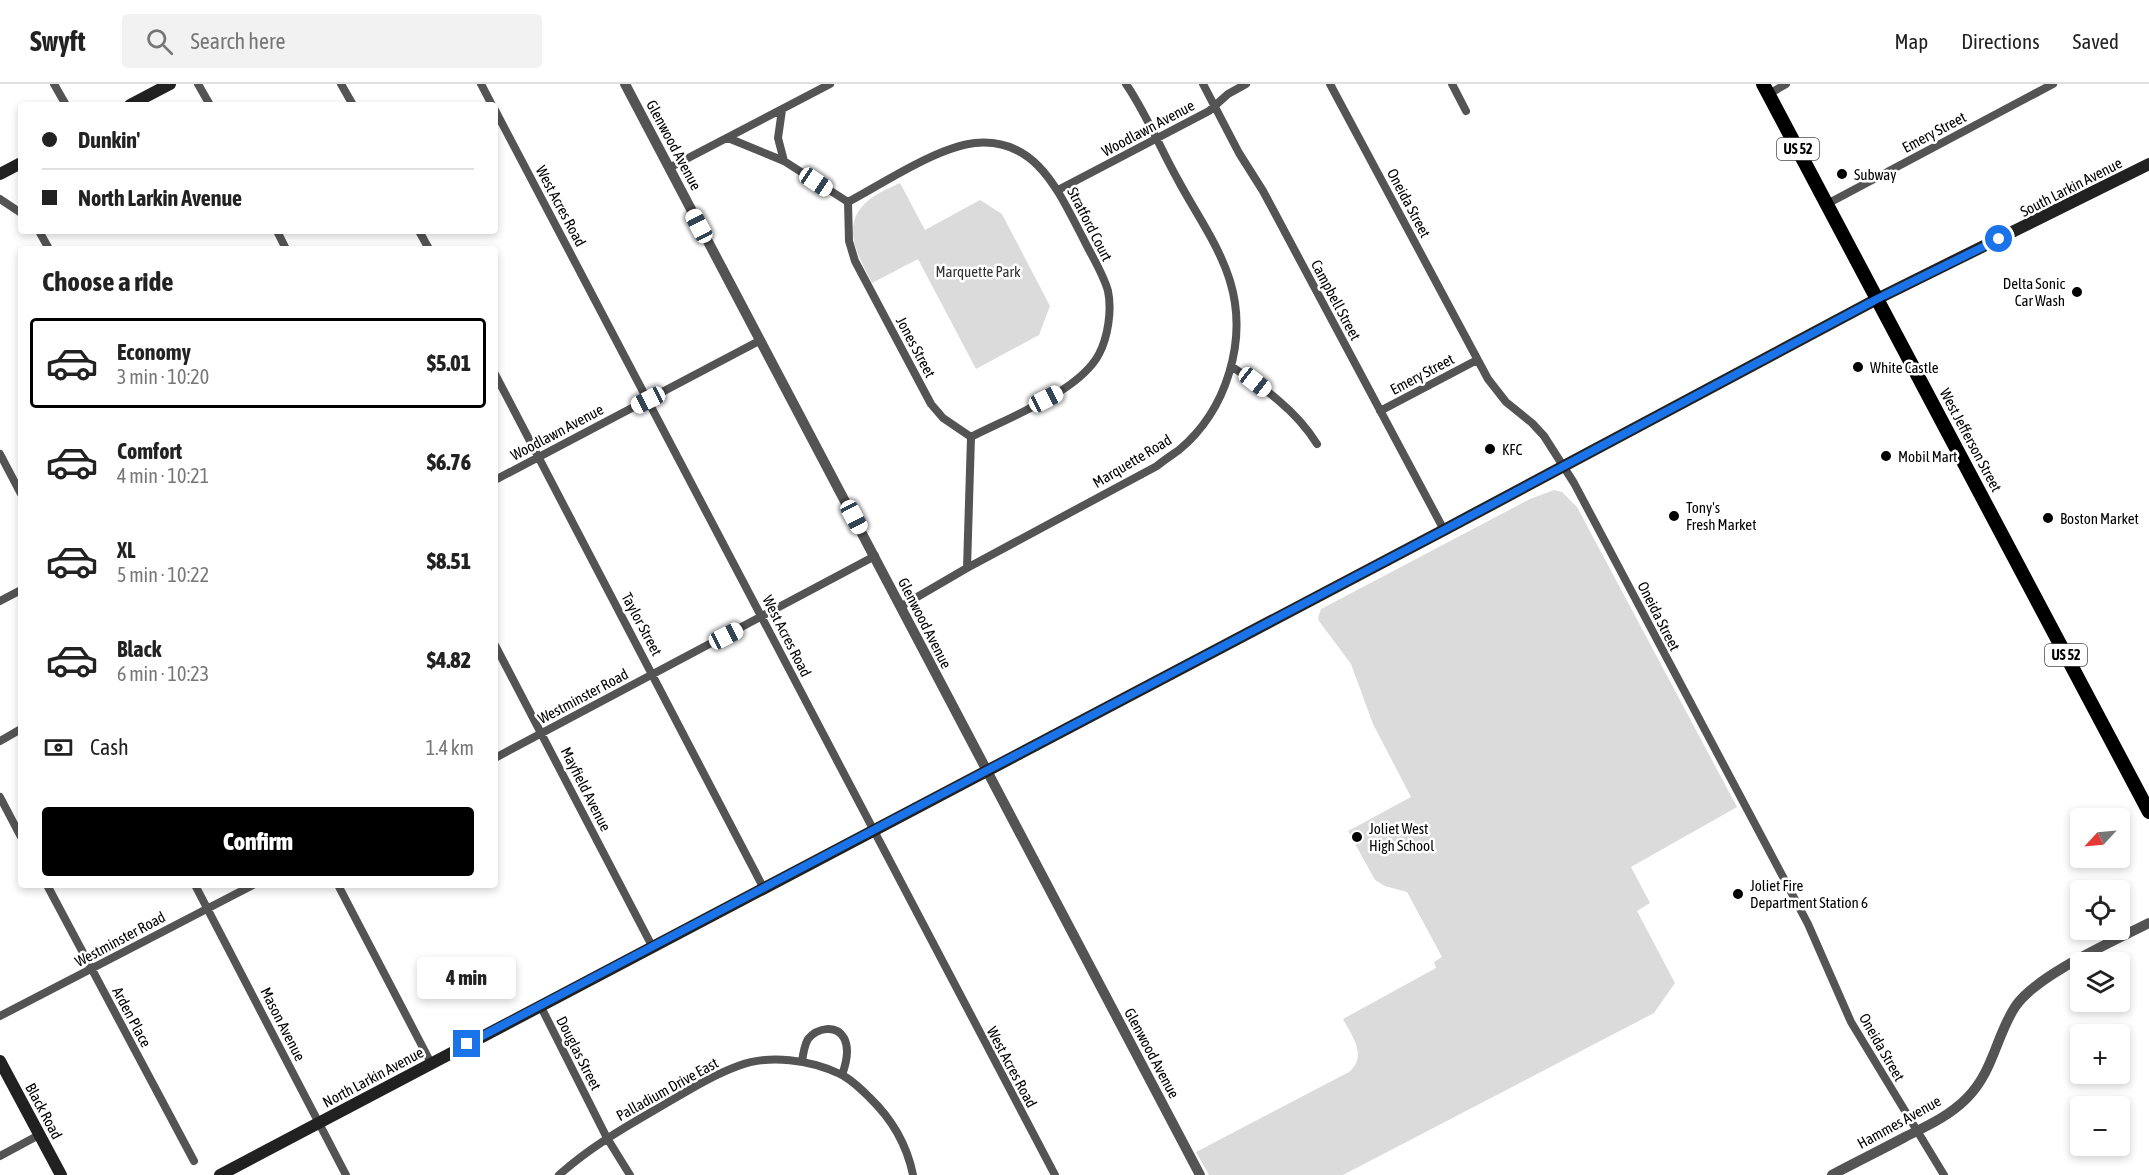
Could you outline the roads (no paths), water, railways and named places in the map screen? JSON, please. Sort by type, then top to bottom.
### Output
[{"type":"main road","points":[[136,102],[170,84]]},
{"type":"main road","name":"West Jefferson Street","points":[[1766,89],[2149,812]]},
{"type":"main road","name":"South Larkin Avenue","points":[[1877,299],[2149,164]]},
{"type":"main road","points":[[0,174],[18,165]]},
{"type":"main road","name":"North Larkin Avenue","points":[[220,1175],[1444,530],[1877,299]]},
{"type":"main road","name":"Black Road","points":[[0,1061],[61,1175]]},
{"type":"street","points":[[54,84],[64,102]]},
{"type":"street","points":[[198,84],[208,102]]},
{"type":"street","points":[[341,84],[350,102]]},
{"type":"street","points":[[481,84],[490,102]]},
{"type":"street","name":"Glenwood Avenue","points":[[625,84],[1200,1175]]},
{"type":"street","points":[[669,168],[830,84]]},
{"type":"street","name":"Marquette Road","points":[[900,607],[1157,465],[1180,449],[1197,432],[1215,407],[1226,385],[1236,333],[1230,281],[1219,255],[1126,84]]},
{"type":"street","name":"Campbell Street","points":[[1203,84],[1239,153],[1263,191],[1444,530]]},
{"type":"street","name":"Woodlawn Avenue","points":[[1058,190],[1209,111],[1228,93],[1246,84]]},
{"type":"street","name":"Oneida Street","points":[[1330,84],[1477,360],[1497,392],[1538,430],[1563,466],[1802,913],[1851,1022],[1944,1175]]},
{"type":"street","points":[[1452,84],[1466,111]]},
{"type":"street","points":[[1766,89],[1786,84]]},
{"type":"street","name":"Emery Street","points":[[1827,204],[2053,84]]},
{"type":"street","points":[[782,110],[778,138],[784,160]]},
{"type":"street","name":"West Acres Road","points":[[498,116],[1055,1175]]},
{"type":"street","points":[[728,138],[784,160],[848,202]]},
{"type":"street","name":"Stratford Court","points":[[848,202],[938,153],[957,146],[976,143],[996,144],[1014,149],[1046,172],[1058,190],[1100,271],[1108,292],[1109,310],[1106,335],[1098,354],[1085,372],[1065,389],[971,437]]},
{"type":"street","points":[[0,199],[18,211]]},
{"type":"street","name":"Jones Street","points":[[848,202],[849,241],[855,261],[931,404],[943,418],[971,437]]},
{"type":"street","name":"Woodlawn Avenue","points":[[498,478],[759,341]]},
{"type":"street","name":"Emery Street","points":[[1380,411],[1477,360]]},
{"type":"street","points":[[1231,366],[1292,412],[1305,425],[1317,444]]},
{"type":"street","name":"Taylor Street","points":[[498,380],[764,887]]},
{"type":"street","points":[[967,568],[971,437]]},
{"type":"street","points":[[0,454],[18,488]]},
{"type":"street","name":"Westminster Road","points":[[498,756],[875,556]]},
{"type":"street","points":[[0,601],[18,592]]},
{"type":"street","name":"Mayfield Avenue","points":[[498,651],[652,946]]},
{"type":"street","points":[[0,741],[18,731]]},
{"type":"street","points":[[0,797],[18,831]]},
{"type":"street","name":"Arden Place","points":[[49,888],[194,1161]]},
{"type":"street","name":"Mason Avenue","points":[[197,888],[346,1175]]},
{"type":"street","name":"Westminster Road","points":[[0,1016],[247,888]]},
{"type":"street","points":[[340,888],[431,1063]]},
{"type":"street","name":"Hammes Avenue","points":[[1832,1175],[1955,1108],[1977,1087],[1989,1067],[2009,1017],[2031,990],[2048,978],[2149,923]]},
{"type":"street","name":"Douglas Street","points":[[540,1005],[607,1138],[630,1175]]},
{"type":"street","points":[[802,1062],[809,1038],[817,1031],[826,1028],[836,1031],[843,1037],[846,1048],[846,1063],[842,1075]]},
{"type":"street","name":"Palladium Drive East","points":[[560,1175],[578,1158],[607,1138],[690,1089],[740,1065],[768,1060],[802,1062],[842,1075],[879,1106],[893,1125],[904,1145],[913,1175]]},
{"type":"street","points":[[0,1156],[39,1135]]},
{"type":"place","name":"Subway","points":[[1842,174]]},
{"type":"place","name":"Delta Sonic Car Wash","points":[[2077,292]]},
{"type":"place","name":"White Castle","points":[[1858,367]]},
{"type":"place","name":"KFC","points":[[1490,449]]},
{"type":"place","name":"Mobil Mart","points":[[1886,456]]},
{"type":"place","name":"Tony's Fresh Market","points":[[1674,516]]},
{"type":"place","name":"Boston Market","points":[[2048,518]]},
{"type":"place","name":"Joliet West High School","points":[[1357,837]]},
{"type":"place","name":"Joliet Fire Department Station 6","points":[[1738,894]]},
{"type":"park label","name":"Marquette Park","points":[[978,271]]}]
